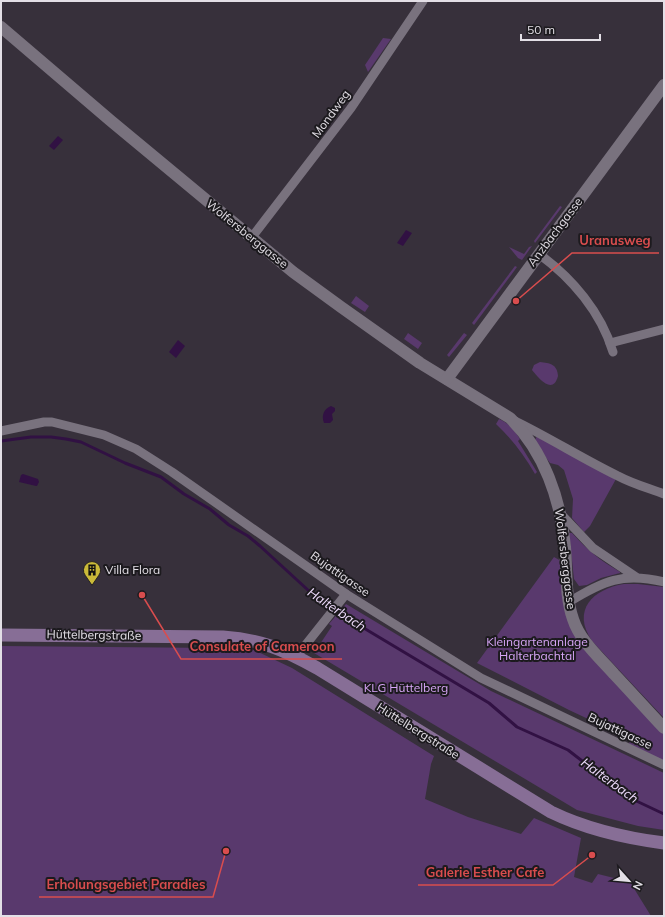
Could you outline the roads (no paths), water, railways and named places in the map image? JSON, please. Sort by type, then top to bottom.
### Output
[{"type":"main road","name":"Hüttelbergstraße","points":[[1,635],[234,638],[266,644],[296,657],[551,812],[579,824],[597,829],[664,843]]},
{"type":"street","name":"Mondweg","points":[[252,238],[351,108],[423,1]]},
{"type":"street","name":"Wolfersberggasse","points":[[1,27],[110,121],[293,272],[420,363],[510,418],[540,433],[578,456],[619,477],[664,494]]},
{"type":"street","name":"Anzbachgasse","points":[[447,379],[664,86]]},
{"type":"street","points":[[539,254],[556,266],[580,291],[598,318],[612,347],[664,329]]},
{"type":"street","name":"Wolfersberggasse","points":[[510,418],[525,434],[543,465],[554,490],[560,513],[565,547],[569,602],[573,619],[586,642],[664,728]]},
{"type":"street","name":"Bujattigasse","points":[[1,431],[44,422],[52,422],[99,433],[125,443],[172,472],[346,594],[471,672],[496,686],[664,766]]},
{"type":"street","points":[[560,513],[593,548],[636,578]]},
{"type":"street","points":[[569,602],[604,583],[636,578],[664,582]]},
{"type":"street","points":[[296,657],[346,594]]},
{"type":"waterway","name":"Halterbach","points":[[1,441],[31,437],[51,437],[81,442],[125,463],[161,477],[184,494],[210,509],[229,525],[248,536],[309,591],[352,621],[489,703],[517,727],[568,750],[630,798],[664,814]]},
{"type":"place","name":"Uranusweg","points":[[516,301]]},
{"type":"place","name":"Villa Flora","points":[[92,585]]},
{"type":"place","name":"Consulate of Cameroon","points":[[142,595]]},
{"type":"place","name":"Erholungsgebiet Paradies","points":[[226,851]]},
{"type":"place","name":"Galerie Esther Cafe","points":[[592,855]]},
{"type":"park label","name":"Kleingartenanlage Halterbachtal","points":[[537,649]]},
{"type":"park label","name":"KLG Hüttelberg","points":[[406,688]]}]
